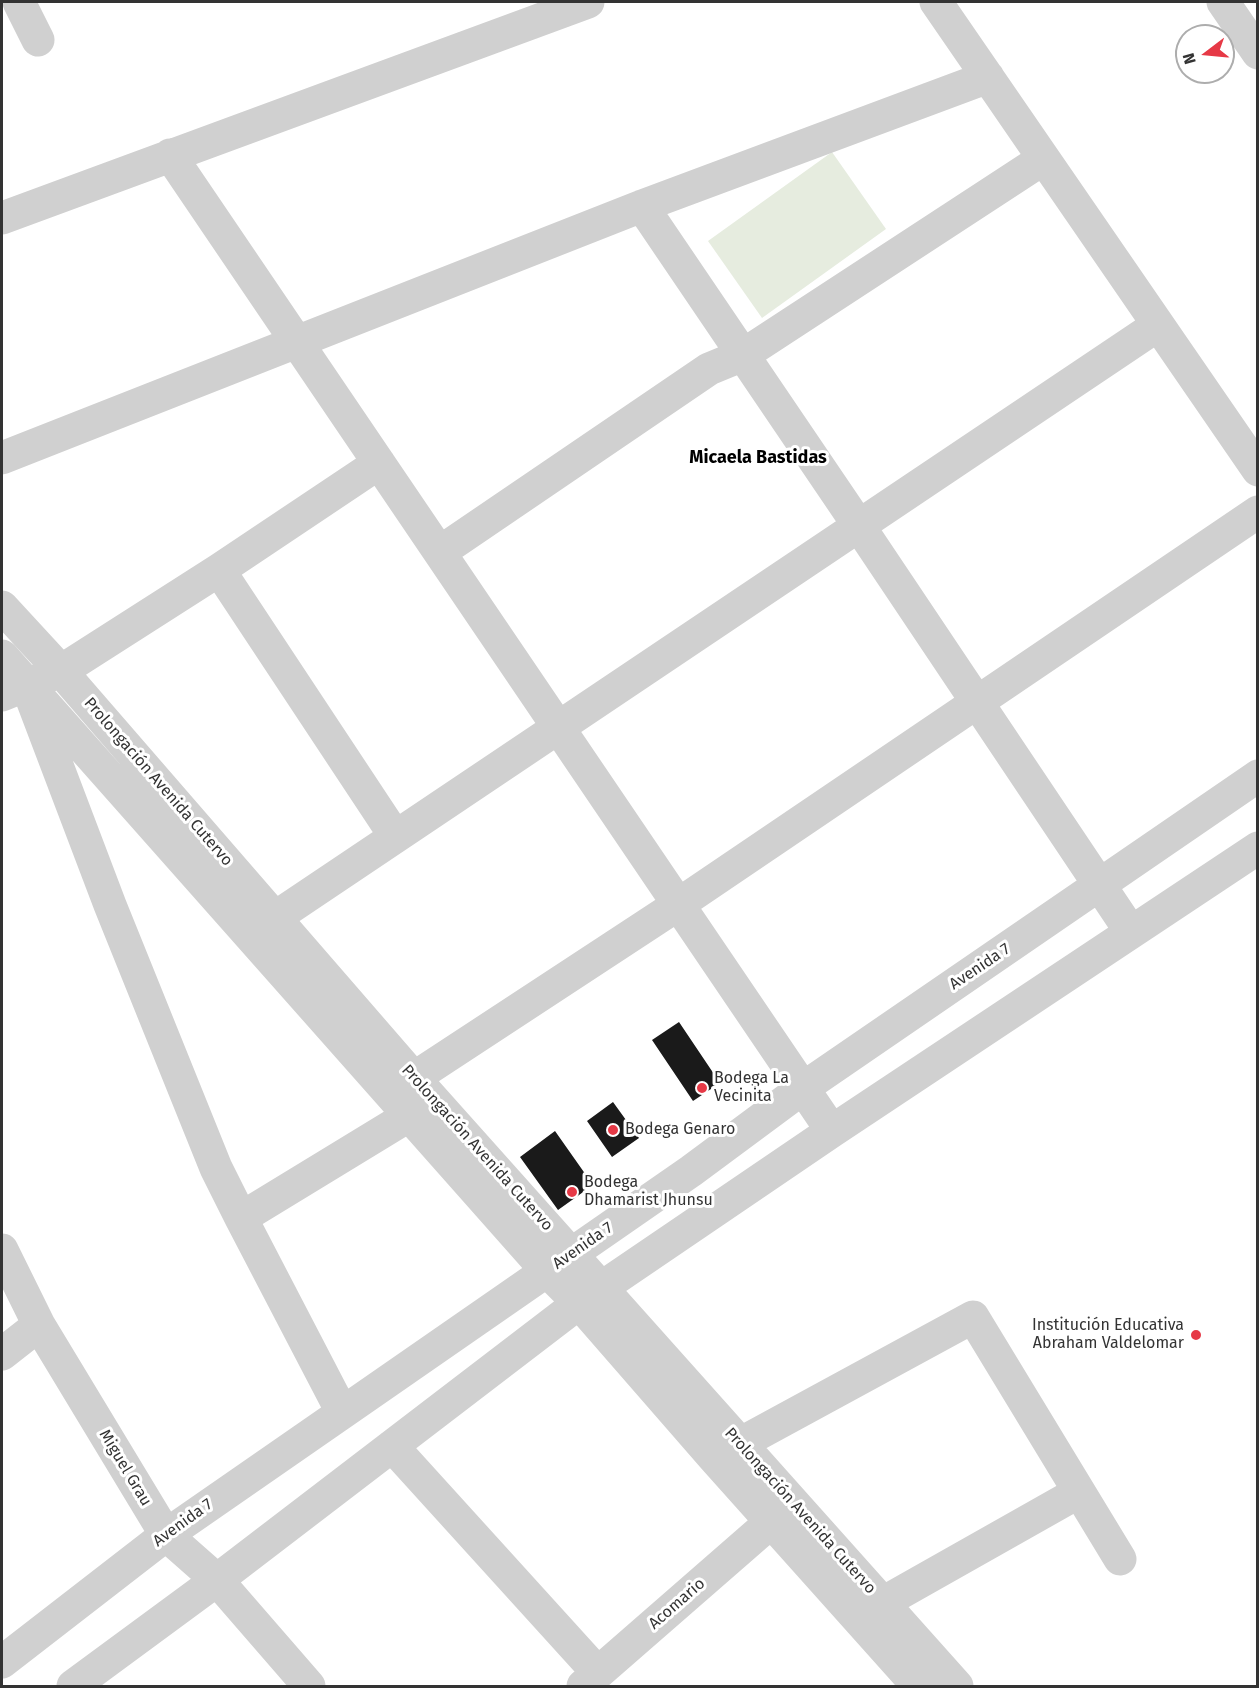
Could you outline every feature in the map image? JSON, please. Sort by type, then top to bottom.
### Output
[{"type":"street","points":[[18,2],[38,40]]},
{"type":"street","points":[[2,218],[588,2]]},
{"type":"street","points":[[936,2],[1257,470]]},
{"type":"street","points":[[1223,2],[1257,53]]},
{"type":"street","points":[[2,458],[642,206],[988,78]]},
{"type":"street","points":[[170,155],[832,1131]]},
{"type":"street","points":[[440,552],[709,369],[742,355],[1043,159]]},
{"type":"street","points":[[642,206],[1131,932]]},
{"type":"street","points":[[262,926],[1158,325]]},
{"type":"street","points":[[342,1412],[216,1168],[119,927],[14,689],[61,671],[219,570],[379,463]]},
{"type":"street","points":[[241,1218],[405,1095],[679,904],[1257,512]]},
{"type":"street","points":[[219,570],[395,836]]},
{"type":"street","name":"Prolongación Avenida Cutervo","points":[[2,607],[61,671],[262,926],[405,1095],[590,1295],[869,1610],[912,1685]]},
{"type":"street","name":"Prolongación Avenida Cutervo","points":[[2,656],[14,689],[262,926]]},
{"type":"street","name":"Avenida 7","points":[[2,1662],[166,1535],[691,1171],[803,1088],[1257,776]]},
{"type":"street","points":[[73,1686],[217,1580],[590,1295],[1257,848]]},
{"type":"street","name":"Miguel Grau","points":[[2,1250],[39,1325],[166,1535],[217,1580],[309,1686]]},
{"type":"street","points":[[727,1451],[973,1317],[1120,1559]]},
{"type":"street","points":[[2,1354],[39,1325]]},
{"type":"street","points":[[392,1446],[590,1680]]},
{"type":"street","name":"Prolongación Avenida Cutervo","points":[[727,1451],[771,1522],[957,1686]]},
{"type":"street","points":[[869,1610],[1079,1492]]},
{"type":"street","name":"Acomario","points":[[590,1680],[771,1522]]},
{"type":"shaded area","points":[[832,152],[886,229],[762,318],[708,241]]},
{"type":"building","points":[[679,1022],[720,1083],[693,1101],[652,1040]]},
{"type":"building","name":"Bodega Genaro","points":[[613,1102],[639,1138],[612,1157],[587,1121]]},
{"type":"building","points":[[555,1131],[593,1185],[558,1210],[520,1157]]},
{"type":"place","name":"Bodega La Vecinita","points":[[702,1088]]},
{"type":"place","name":"Bodega Genaro","points":[[613,1130]]},
{"type":"place","name":"Bodega Dhamarist Jhunsu","points":[[572,1192]]},
{"type":"place","name":"Institución Educativa Abraham Valdelomar","points":[[1196,1335]]},
{"type":"district","name":"Micaela Bastidas","points":[[758,458]]}]
